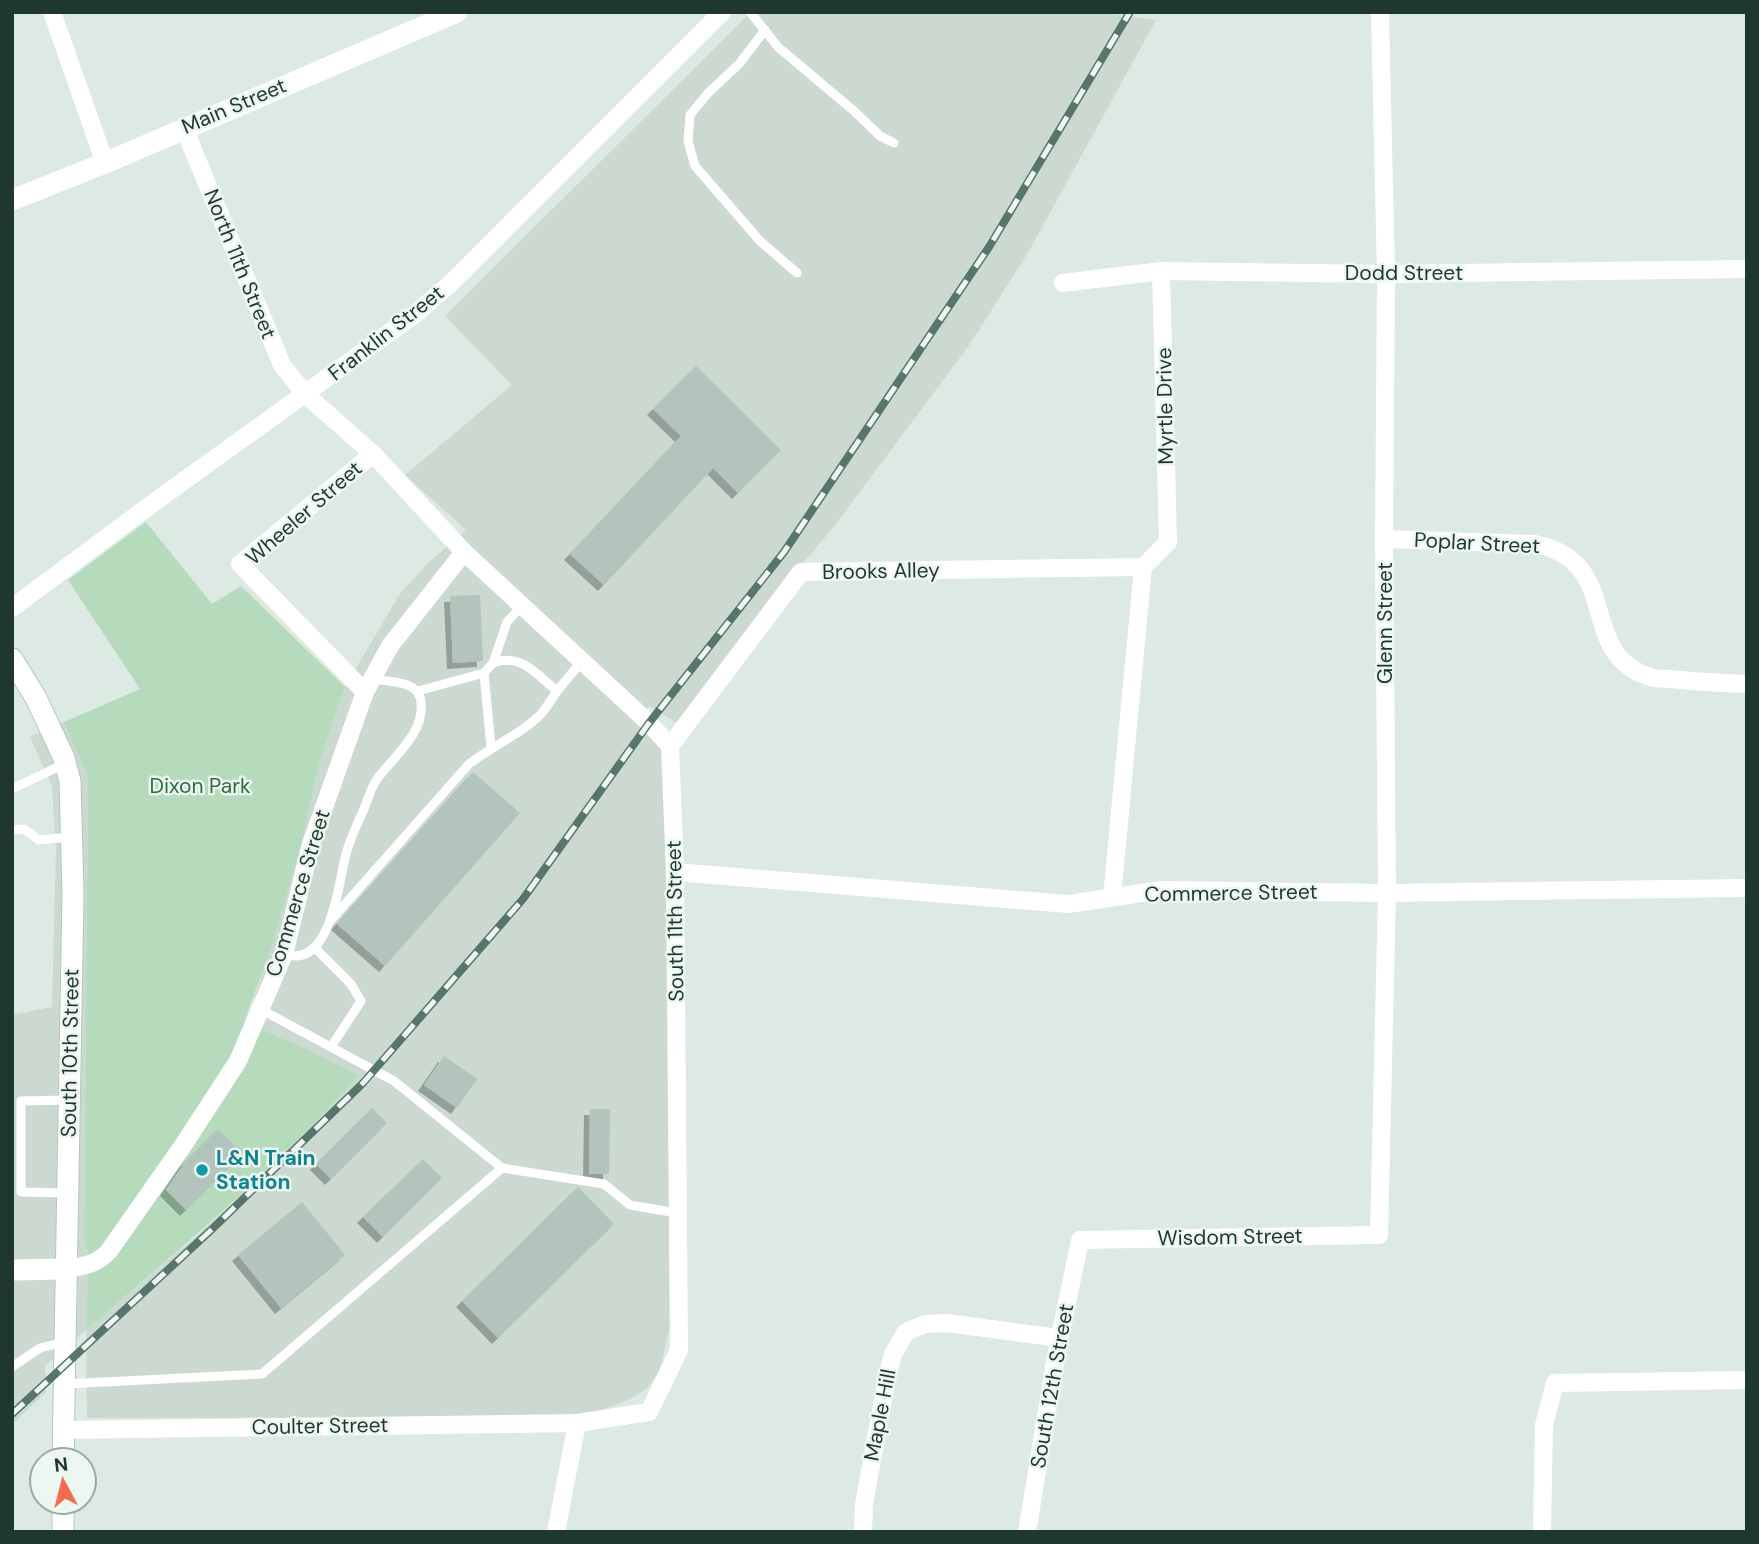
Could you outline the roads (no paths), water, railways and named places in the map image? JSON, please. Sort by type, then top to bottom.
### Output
[{"type":"main road","name":"Main Street","points":[[12,200],[105,163],[444,15]]},
{"type":"main road","name":"South 10th Street","points":[[12,659],[36,698],[70,781],[72,837],[63,1446]]},
{"type":"main road","name":"Commerce Street","points":[[12,1270],[65,1269]]},
{"type":"street","points":[[52,12],[105,163]]},
{"type":"street","name":"Franklin Street","points":[[12,608],[414,315],[451,283],[722,12]]},
{"type":"street","name":"Glenn Street","points":[[1379,1235],[1387,893],[1384,539],[1386,274],[1380,12]]},
{"type":"street","name":"North 11th Street","points":[[184,128],[282,365],[305,394]]},
{"type":"street","name":"Dodd Street","points":[[1063,283],[1161,271],[1386,274],[1747,269]]},
{"type":"street","name":"Myrtle Drive","points":[[1143,567],[1168,542],[1161,271]]},
{"type":"street","points":[[305,394],[373,454],[464,552],[649,723],[670,747]]},
{"type":"street","name":"Wheeler Street","points":[[369,685],[240,564],[373,454]]},
{"type":"street","name":"Poplar Street","points":[[1384,539],[1535,544],[1555,548],[1578,564],[1591,584],[1610,648],[1627,665],[1650,677],[1747,684]]},
{"type":"street","name":"Commerce Street","points":[[65,1269],[90,1265],[99,1261],[109,1251],[238,1061],[284,954],[311,844],[369,685],[390,646],[464,552]]},
{"type":"street","points":[[1112,897],[1143,567]]},
{"type":"street","name":"Brooks Alley","points":[[670,747],[801,572],[1143,567]]},
{"type":"street","name":"South 11th Street","points":[[577,1423],[649,1412],[679,1350],[675,872],[670,747]]},
{"type":"street","name":"Commerce Street","points":[[675,872],[1068,904],[1162,890],[1387,893],[1747,888]]},
{"type":"street","name":"Wisdom Street","points":[[1080,1240],[1379,1235]]},
{"type":"street","name":"South 12th Street","points":[[1027,1532],[1059,1338],[1080,1240]]},
{"type":"street","name":"Maple Hill","points":[[863,1532],[864,1504],[887,1378],[893,1354],[906,1332],[925,1324],[947,1323],[1059,1338]]},
{"type":"street","points":[[1542,1532],[1545,1425],[1555,1383],[1747,1380]]},
{"type":"street","points":[[556,1532],[577,1423]]},
{"type":"street","name":"Coulter Street","points":[[63,1430],[577,1423]]},
{"type":"lane","points":[[750,12],[778,47],[880,136],[894,143]]},
{"type":"lane","points":[[765,30],[739,64],[708,93],[691,115],[688,141],[695,166],[760,241],[797,273]]},
{"type":"lane","points":[[494,663],[507,622],[522,606]]},
{"type":"lane","points":[[418,691],[484,673],[494,663],[505,658],[524,664],[557,691]]},
{"type":"lane","points":[[284,954],[302,956],[315,948],[330,921],[469,764],[541,714],[582,661]]},
{"type":"lane","points":[[484,673],[491,747]]},
{"type":"lane","points":[[330,921],[347,850],[375,782],[416,731],[422,702],[418,691],[411,685],[369,685]]},
{"type":"lane","points":[[12,789],[65,764]]},
{"type":"lane","points":[[12,830],[24,830],[39,840],[72,837]]},
{"type":"lane","points":[[315,948],[351,984],[361,1001],[331,1047]]},
{"type":"lane","points":[[260,1009],[394,1081],[502,1168],[604,1184],[630,1205],[677,1213]]},
{"type":"lane","points":[[67,1193],[21,1192],[21,1101],[69,1100]]},
{"type":"lane","points":[[65,1384],[262,1374],[502,1168]]},
{"type":"lane","points":[[12,1367],[40,1348],[65,1342]]},
{"type":"railway","points":[[12,1414],[210,1231],[363,1083],[523,899],[649,723],[784,552],[989,247],[1130,12]]},
{"type":"place","name":"L&N Train Station","points":[[202,1170]]},
{"type":"park label","name":"Dixon Park","points":[[200,786]]}]
